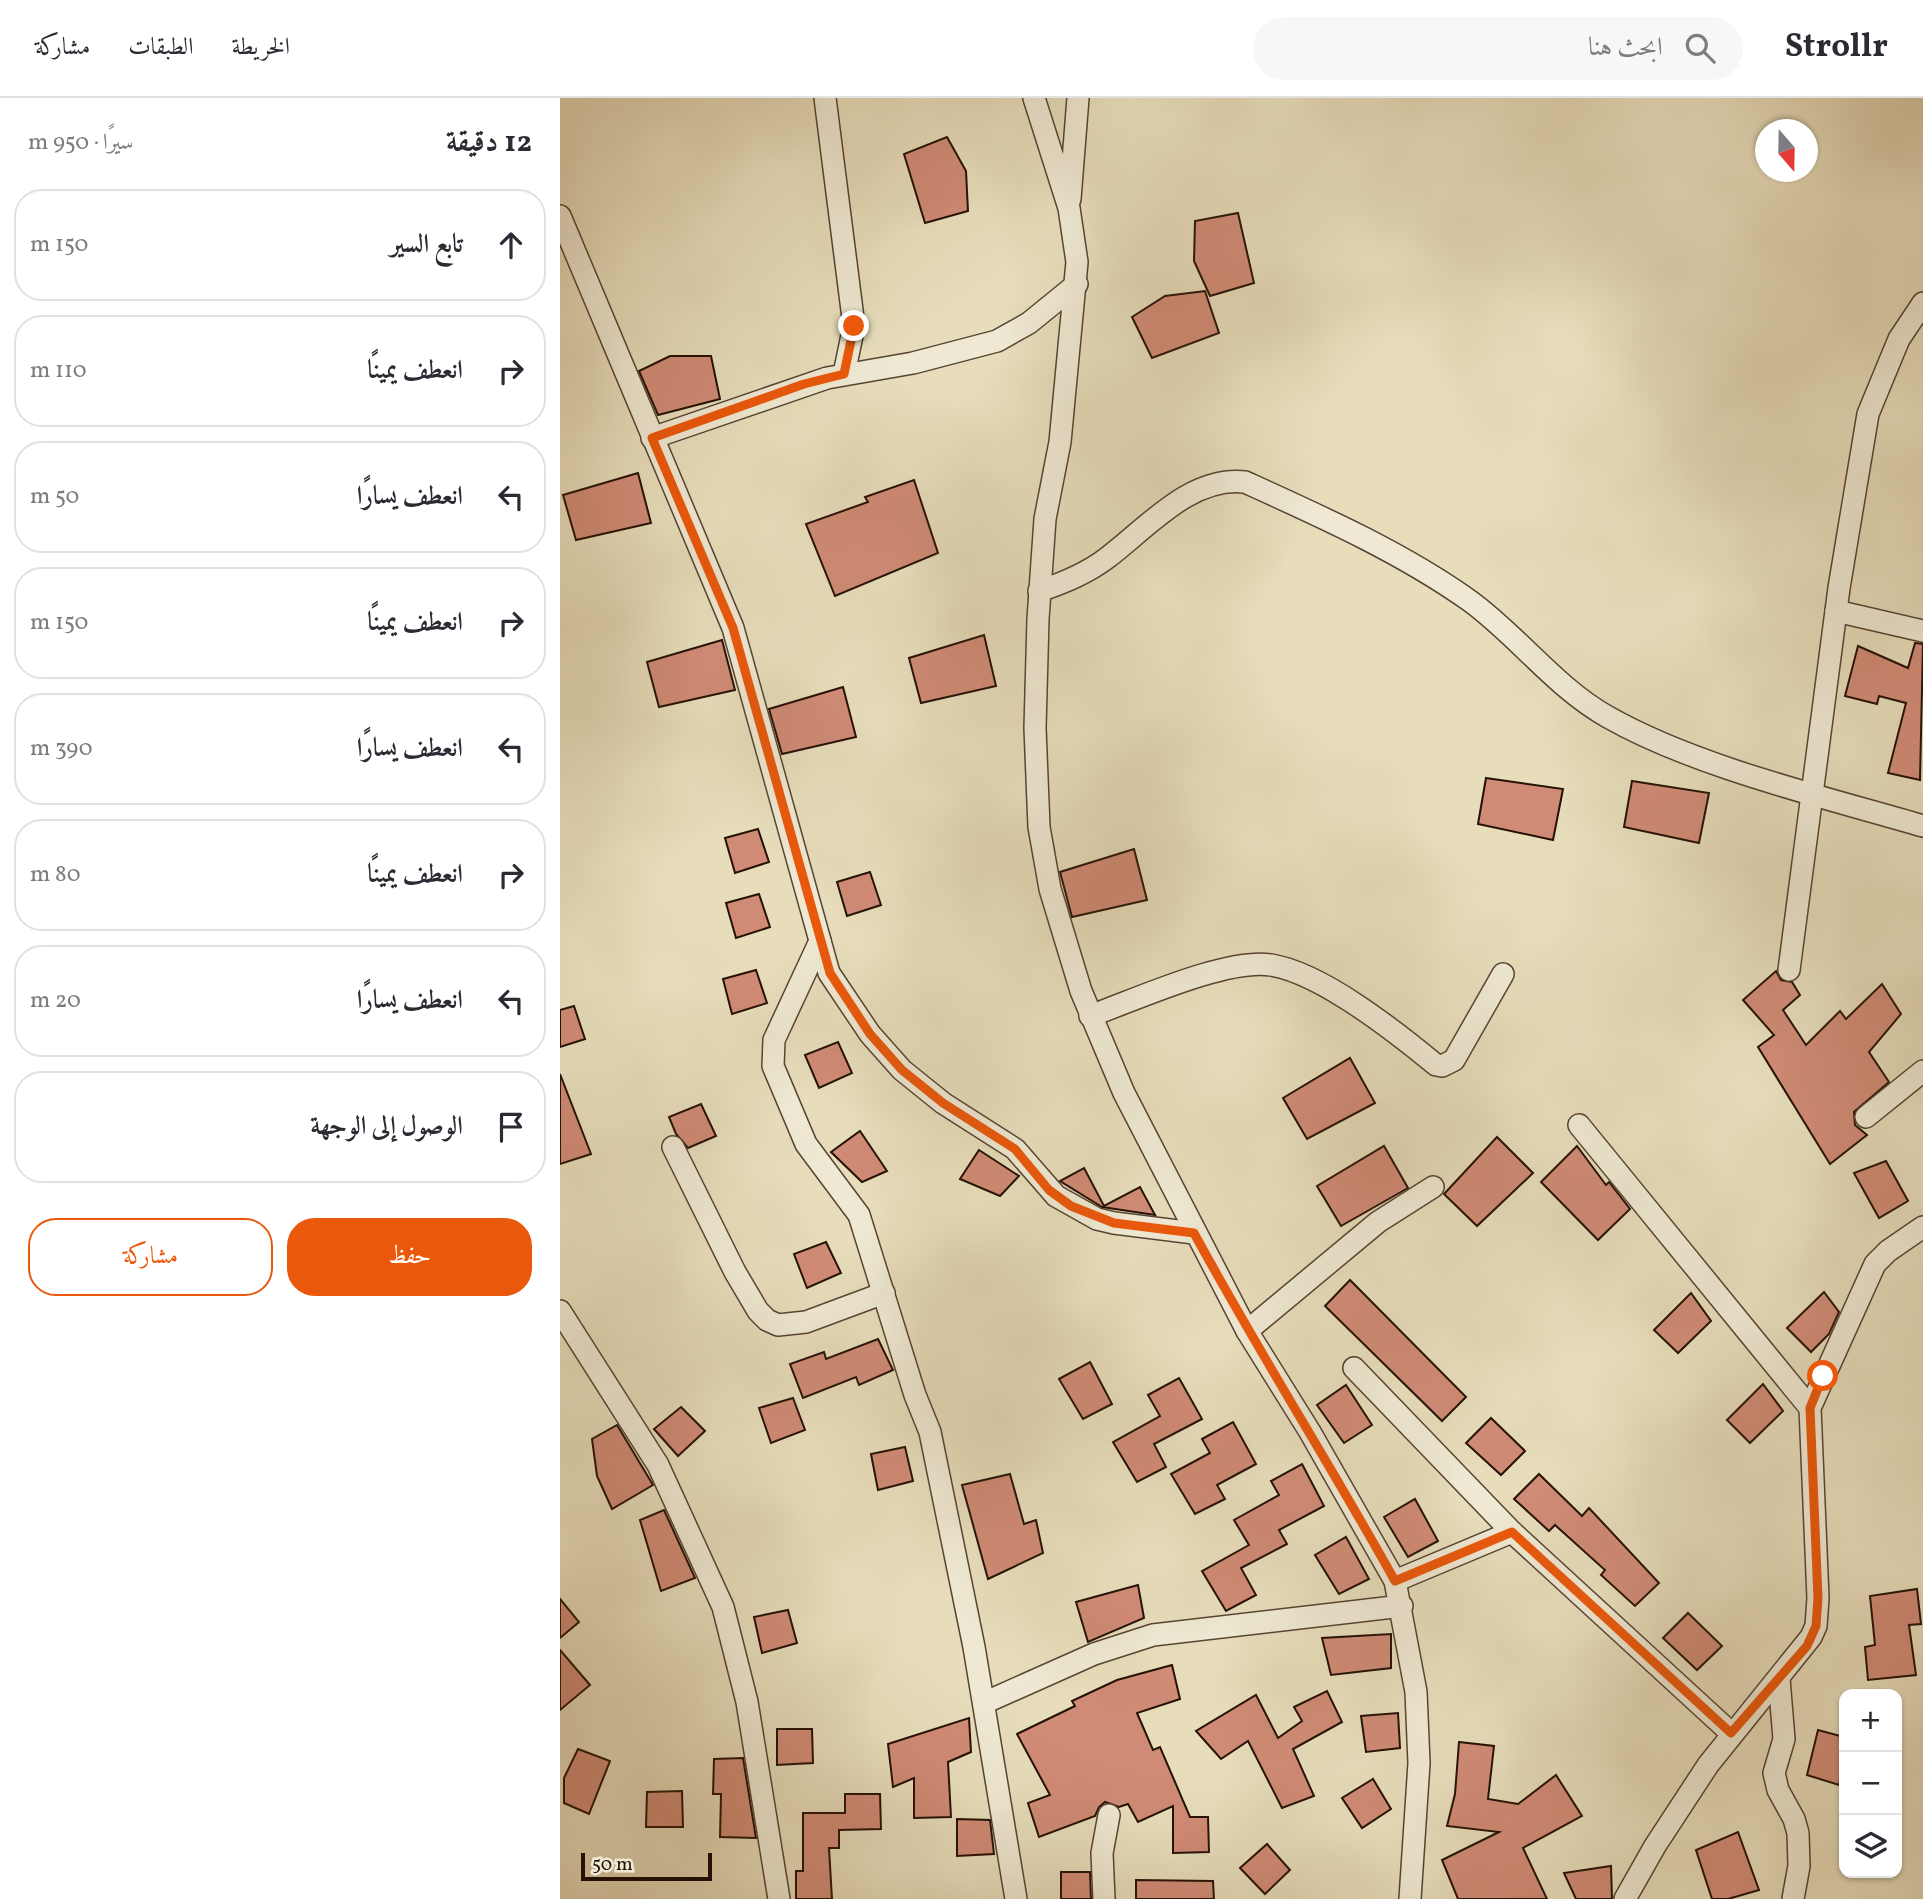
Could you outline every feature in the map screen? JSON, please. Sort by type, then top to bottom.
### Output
[{"type":"street","points":[[825,98],[854,326],[844,374]]},
{"type":"street","points":[[1034,98],[1069,208],[1077,262],[1060,442],[1045,519],[1040,592],[1035,728],[1039,827],[1051,889],[1090,1016],[1124,1093],[1247,1331],[1310,1432],[1395,1581],[1402,1606],[1416,1692],[1419,1763],[1410,1899]]},
{"type":"street","points":[[1069,208],[1078,98]]},
{"type":"street","points":[[560,216],[733,628],[820,941],[835,981],[870,1034],[902,1070],[943,1103],[1015,1149],[1056,1196],[1088,1215],[1114,1223],[1194,1233]]},
{"type":"street","points":[[652,438],[804,384],[844,374],[914,363],[997,341],[1030,323],[1077,284]]},
{"type":"street","points":[[1789,970],[1836,611],[1868,414],[1899,339],[1923,303]]},
{"type":"street","points":[[1040,592],[1077,578],[1199,489],[1231,481],[1245,482],[1349,531],[1430,575],[1471,603],[1584,702],[1609,718],[1693,755],[1923,826]]},
{"type":"street","points":[[1836,611],[1923,631]]},
{"type":"street","points":[[820,941],[774,1040],[774,1066],[806,1144],[859,1215],[940,1471],[984,1703],[1016,1899]]},
{"type":"street","points":[[1090,1016],[1218,971],[1269,965],[1289,970],[1333,992],[1393,1030],[1442,1066],[1454,1060],[1503,974]]},
{"type":"street","points":[[1866,1117],[1923,1071]]},
{"type":"street","points":[[1579,1125],[1810,1408]]},
{"type":"street","points":[[673,1147],[740,1281],[767,1320],[778,1325],[806,1322],[884,1293]]},
{"type":"street","points":[[1247,1331],[1378,1222],[1433,1187]]},
{"type":"street","points":[[1625,1899],[1679,1808],[1731,1733],[1807,1646],[1816,1626],[1817,1585],[1810,1408],[1875,1264],[1888,1251],[1923,1227]]},
{"type":"street","points":[[560,1311],[658,1465],[723,1607],[747,1702],[779,1899]]},
{"type":"street","points":[[1354,1368],[1512,1532],[1731,1733]]},
{"type":"street","points":[[1395,1581],[1512,1532]]},
{"type":"street","points":[[984,1703],[1094,1654],[1153,1635],[1402,1606]]},
{"type":"street","points":[[1779,1679],[1784,1739],[1774,1773],[1778,1790],[1794,1819],[1798,1833],[1799,1866],[1793,1899]]},
{"type":"street","points":[[1104,1899],[1102,1853],[1110,1815]]},
{"type":"building","points":[[947,137],[966,171],[968,211],[925,223],[904,154]]},
{"type":"building","points":[[1238,213],[1254,283],[1210,296],[1194,261],[1195,221]]},
{"type":"building","points":[[1205,291],[1219,333],[1152,358],[1132,317],[1165,296]]},
{"type":"building","points":[[670,356],[711,356],[720,399],[658,415],[639,371]]},
{"type":"building","points":[[638,473],[651,523],[576,540],[563,495]]},
{"type":"building","points":[[914,480],[938,553],[835,596],[806,524],[868,502],[865,497]]},
{"type":"building","points":[[984,635],[996,686],[921,703],[909,658]]},
{"type":"building","points":[[722,640],[735,690],[659,707],[647,662]]},
{"type":"building","points":[[1915,643],[1923,644],[1920,780],[1888,773],[1906,703],[1879,696],[1877,704],[1845,696],[1858,646],[1908,668]]},
{"type":"building","points":[[843,687],[856,737],[782,754],[769,709]]},
{"type":"building","points":[[1486,778],[1563,789],[1553,840],[1478,824]]},
{"type":"building","points":[[1632,781],[1709,793],[1699,843],[1624,827]]},
{"type":"building","points":[[758,829],[769,862],[735,873],[725,838]]},
{"type":"building","points":[[1134,849],[1147,900],[1072,917],[1060,872]]},
{"type":"building","points":[[870,872],[881,905],[847,916],[837,882]]},
{"type":"building","points":[[759,894],[770,927],[736,938],[726,903]]},
{"type":"building","points":[[756,970],[767,1003],[732,1014],[723,979]]},
{"type":"building","points":[[1776,971],[1781,980],[1792,982],[1800,995],[1783,1010],[1806,1045],[1840,1011],[1846,1019],[1882,984],[1901,1014],[1869,1052],[1889,1082],[1854,1112],[1855,1125],[1867,1135],[1830,1164],[1758,1047],[1774,1035],[1743,1000]]},
{"type":"building","points":[[574,1006],[585,1039],[560,1047],[560,1010]]},
{"type":"building","points":[[838,1042],[852,1073],[819,1088],[805,1055]]},
{"type":"building","points":[[1350,1058],[1375,1103],[1307,1139],[1283,1098]]},
{"type":"building","points":[[560,1074],[591,1154],[560,1164]]},
{"type":"building","points":[[701,1104],[716,1136],[688,1148],[676,1134],[669,1117]]},
{"type":"building","points":[[860,1131],[887,1171],[862,1182],[831,1152]]},
{"type":"building","points":[[1497,1137],[1533,1173],[1477,1226],[1444,1194]]},
{"type":"building","points":[[1384,1146],[1408,1188],[1341,1226],[1317,1186]]},
{"type":"building","points":[[1577,1146],[1606,1185],[1609,1182],[1630,1209],[1598,1240],[1541,1182]]},
{"type":"building","points":[[979,1150],[1019,1176],[1000,1196],[960,1179]]},
{"type":"building","points":[[1886,1161],[1908,1201],[1879,1218],[1854,1173]]},
{"type":"building","points":[[1084,1168],[1104,1206],[1140,1187],[1155,1215],[1102,1207],[1060,1181]]},
{"type":"building","points":[[826,1242],[841,1273],[807,1288],[794,1254]]},
{"type":"building","points":[[1350,1280],[1466,1397],[1442,1421],[1325,1306]]},
{"type":"building","points":[[1824,1292],[1839,1312],[1829,1334],[1811,1352],[1787,1328]]},
{"type":"building","points":[[1691,1293],[1711,1321],[1678,1353],[1654,1330]]},
{"type":"building","points":[[878,1339],[893,1370],[859,1385],[856,1377],[803,1398],[790,1364],[824,1352],[826,1359]]},
{"type":"building","points":[[1090,1362],[1112,1404],[1083,1419],[1059,1379]]},
{"type":"building","points":[[1179,1378],[1202,1419],[1154,1444],[1166,1467],[1137,1482],[1113,1442],[1160,1416],[1148,1395]]},
{"type":"building","points":[[1763,1384],[1783,1411],[1750,1443],[1727,1420]]},
{"type":"building","points":[[1346,1385],[1372,1425],[1344,1443],[1317,1405]]},
{"type":"building","points":[[793,1398],[805,1430],[771,1443],[759,1408]]},
{"type":"building","points":[[681,1407],[705,1431],[678,1456],[654,1429]]},
{"type":"building","points":[[1491,1418],[1525,1451],[1501,1475],[1466,1443]]},
{"type":"building","points":[[1233,1422],[1256,1464],[1217,1485],[1225,1499],[1195,1514],[1171,1474],[1210,1453],[1202,1439]]},
{"type":"building","points":[[617,1425],[653,1485],[612,1509],[597,1476],[592,1439]]},
{"type":"building","points":[[905,1447],[913,1481],[878,1490],[871,1454]]},
{"type":"building","points":[[1302,1464],[1324,1506],[1279,1530],[1287,1544],[1241,1568],[1256,1595],[1226,1611],[1202,1571],[1249,1545],[1234,1520],[1279,1495],[1271,1481]]},
{"type":"building","points":[[1010,1474],[1024,1524],[1036,1520],[1043,1553],[988,1579],[962,1485]]},
{"type":"building","points":[[1539,1474],[1582,1516],[1589,1508],[1659,1583],[1635,1606],[1601,1575],[1605,1570],[1555,1525],[1549,1531],[1514,1499]]},
{"type":"building","points":[[1415,1499],[1438,1541],[1408,1557],[1384,1517]]},
{"type":"building","points":[[664,1510],[695,1578],[661,1591],[640,1520]]},
{"type":"building","points":[[1346,1537],[1369,1579],[1339,1594],[1315,1555]]},
{"type":"building","points":[[1138,1585],[1144,1618],[1088,1642],[1076,1602]]},
{"type":"building","points":[[1917,1589],[1921,1624],[1909,1625],[1916,1675],[1868,1680],[1865,1647],[1875,1645],[1870,1596]]},
{"type":"building","points":[[560,1599],[579,1622],[560,1638]]},
{"type":"building","points":[[788,1610],[797,1643],[762,1653],[754,1617]]},
{"type":"building","points":[[1688,1613],[1722,1646],[1697,1670],[1663,1638]]},
{"type":"building","points":[[1391,1634],[1391,1668],[1331,1675],[1322,1638]]},
{"type":"building","points":[[560,1650],[590,1685],[560,1710]]},
{"type":"building","points":[[1172,1665],[1180,1699],[1137,1713],[1153,1750],[1160,1747],[1190,1817],[1208,1817],[1209,1852],[1173,1853],[1173,1806],[1138,1822],[1128,1804],[1119,1807],[1105,1802],[1095,1816],[1039,1837],[1028,1803],[1050,1795],[1017,1734],[1075,1706],[1072,1701],[1117,1680]]},
{"type":"building","points":[[1327,1691],[1342,1722],[1293,1749],[1314,1796],[1282,1808],[1248,1741],[1221,1759],[1196,1731],[1256,1695],[1278,1738],[1302,1721],[1294,1707]]},
{"type":"building","points":[[1398,1713],[1400,1748],[1366,1752],[1361,1716]]},
{"type":"building","points":[[969,1718],[971,1752],[948,1762],[951,1817],[914,1818],[914,1778],[893,1787],[888,1744]]},
{"type":"building","points":[[777,1729],[812,1729],[813,1763],[777,1765]]},
{"type":"building","points":[[1818,1730],[1839,1736],[1839,1785],[1807,1775]]},
{"type":"building","points":[[1459,1742],[1494,1746],[1488,1799],[1518,1804],[1556,1775],[1582,1816],[1523,1848],[1547,1899],[1458,1899],[1442,1860],[1499,1832],[1447,1826],[1455,1794]]},
{"type":"building","points":[[578,1749],[610,1761],[589,1814],[564,1803],[564,1778]]},
{"type":"building","points":[[743,1758],[756,1838],[720,1837],[721,1794],[713,1794],[714,1759]]},
{"type":"building","points":[[1373,1779],[1391,1809],[1362,1828],[1342,1798]]},
{"type":"building","points":[[682,1791],[683,1827],[646,1827],[647,1792]]},
{"type":"building","points":[[845,1794],[880,1794],[881,1829],[839,1830],[839,1848],[829,1848],[832,1899],[796,1899],[796,1871],[803,1871],[803,1813],[845,1813]]},
{"type":"building","points":[[957,1819],[990,1820],[994,1854],[957,1856]]},
{"type":"building","points":[[1738,1832],[1759,1890],[1728,1899],[1712,1899],[1696,1850]]},
{"type":"building","points":[[1267,1844],[1290,1870],[1265,1894],[1240,1868]]},
{"type":"building","points":[[1611,1866],[1612,1899],[1576,1899],[1564,1873]]},
{"type":"building","points":[[1061,1872],[1090,1872],[1091,1899],[1061,1899]]},
{"type":"building","points":[[1136,1880],[1213,1881],[1214,1899],[1136,1899]]},
{"type":"route","points":[[854,326],[844,374],[804,384],[652,438],[733,628],[830,973],[870,1034],[902,1070],[943,1103],[1015,1149],[1049,1190],[1071,1206],[1097,1219],[1114,1223],[1194,1233],[1247,1331],[1310,1432],[1395,1581],[1512,1532],[1731,1733],[1807,1646],[1816,1626],[1818,1598],[1810,1408],[1823,1376]]}]
